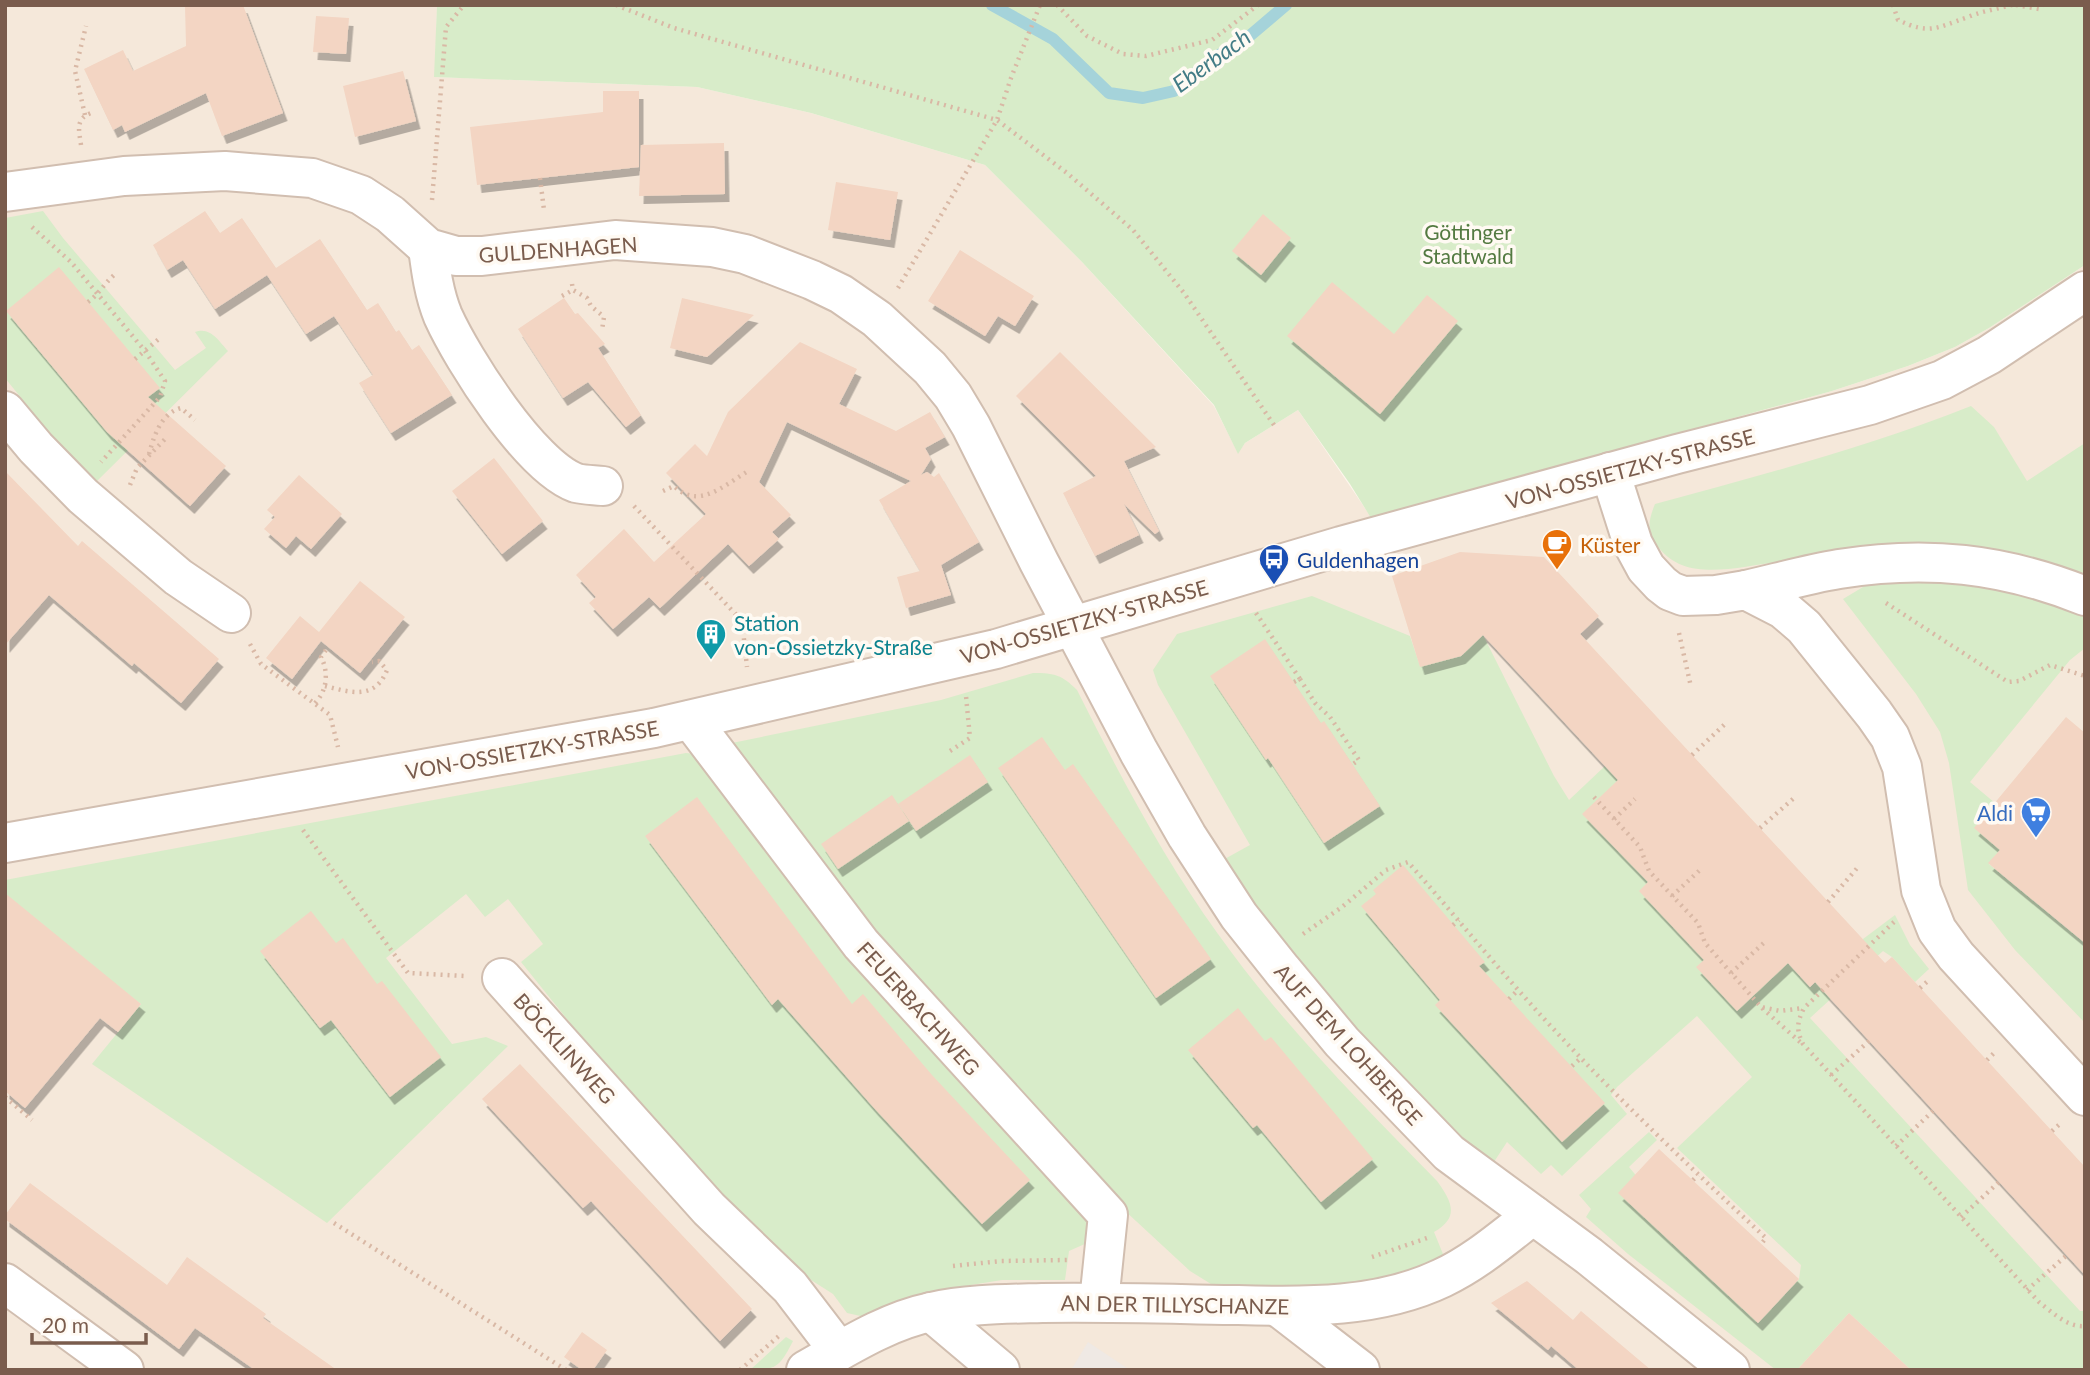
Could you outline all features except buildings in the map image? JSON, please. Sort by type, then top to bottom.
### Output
[{"type":"street","name":"GULDENHAGEN","points":[[9,192],[124,176],[225,171],[313,178],[361,195],[390,214],[428,248],[456,256],[482,256],[615,240],[712,247],[745,254],[812,279],[841,294],[877,319],[930,368],[953,396],[1073,626]]},
{"type":"street","points":[[428,248],[433,284],[443,316],[503,413],[526,444],[553,469],[576,483],[616,493]]},
{"type":"street","name":"VON-OSSIETZKY-STRASSE","points":[[5,843],[654,728],[996,649],[1232,577],[1610,472],[1870,405],[1941,380],[1989,355],[2085,291]]},
{"type":"street","points":[[5,411],[36,448],[77,489],[178,577],[231,613]]},
{"type":"street","points":[[1610,472],[1629,533],[1641,558],[1661,584],[1683,596],[1746,590],[1836,569],[1919,561],[1970,564],[2012,571],[2085,596]]},
{"type":"street","points":[[1746,590],[1794,617],[1884,728],[1902,766],[1921,890],[1937,930],[1956,956],[2085,1096]]},
{"type":"street","name":"AUF DEM LOHBERGE","points":[[1073,626],[1186,836],[1239,916],[1342,1042],[1448,1153],[1589,1256],[1730,1370]]},
{"type":"street","name":"FEUERBACHWEG","points":[[691,719],[861,944],[1108,1215],[1099,1302]]},
{"type":"street","name":"BÖCKLINWEG","points":[[502,978],[709,1209],[790,1287],[839,1351]]},
{"type":"street","name":"AN DER TILLYSCHANZE","points":[[806,1370],[900,1321],[930,1312],[986,1304],[1099,1302],[1277,1306],[1332,1305],[1388,1297],[1440,1279],[1478,1259],[1533,1215]]},
{"type":"street","points":[[5,1283],[124,1370]]},
{"type":"street","points":[[1277,1306],[1360,1370]]},
{"type":"street","points":[[930,1312],[1000,1370]]},
{"type":"path","points":[[428,248],[446,27],[464,5]]},
{"type":"path","points":[[615,5],[674,28],[997,120],[1067,173],[1133,230],[1184,293],[1274,425]]},
{"type":"path","points":[[877,319],[896,293],[997,120],[1040,5]]},
{"type":"path","points":[[1057,5],[1087,36],[1123,54],[1146,56],[1212,40],[1258,5]]},
{"type":"path","points":[[1893,5],[1898,20],[1917,29],[1936,29],[1971,15],[2014,5],[2039,9],[2043,5]]},
{"type":"path","points":[[85,115],[75,71],[86,26]]},
{"type":"path","points":[[9,192],[16,212],[71,262],[145,351],[165,381],[160,397],[77,489]]},
{"type":"path","points":[[565,246],[573,290],[587,298],[591,306],[604,317],[602,330]]},
{"type":"path","points":[[88,302],[114,275]]},
{"type":"path","points":[[562,296],[573,290]]},
{"type":"path","points":[[135,359],[160,338]]},
{"type":"path","points":[[149,455],[155,432],[175,410],[181,408],[195,420]]},
{"type":"path","points":[[111,519],[122,506],[137,468],[167,437]]},
{"type":"path","points":[[663,491],[674,486],[690,496],[701,498],[750,470]]},
{"type":"path","points":[[616,493],[742,621],[747,671]]},
{"type":"path","points":[[1232,577],[1315,704],[1331,717],[1359,761],[1353,764]]},
{"type":"path","points":[[1676,593],[1678,623],[1690,687]]},
{"type":"path","points":[[1883,601],[2008,682],[2020,681],[2050,664],[2085,676]]},
{"type":"path","points":[[231,613],[261,664],[330,715],[339,750]]},
{"type":"path","points":[[315,704],[325,686],[326,666],[321,657],[328,647]]},
{"type":"path","points":[[325,686],[356,694],[367,691],[379,684],[387,670],[379,662],[372,662]]},
{"type":"path","points":[[1294,682],[1300,679]]},
{"type":"path","points":[[1692,755],[1725,724]]},
{"type":"path","points":[[950,751],[970,738]]},
{"type":"path","name":"BÖCKLINWEG","points":[[279,795],[408,973],[502,978]]},
{"type":"path","points":[[1594,797],[1640,847],[1649,871],[1698,923],[1704,943],[1761,1007],[1803,1044],[2027,1290],[2039,1302],[2085,1334]]},
{"type":"path","points":[[1760,828],[1794,798]]},
{"type":"path","points":[[1614,819],[1635,799]]},
{"type":"path","points":[[1303,934],[1342,907],[1386,870],[1408,862],[1518,990],[1581,1058],[1698,1175],[1766,1238],[1761,1244]]},
{"type":"path","points":[[1828,901],[1858,867]]},
{"type":"path","points":[[1672,896],[1701,869]]},
{"type":"path","points":[[1453,925],[1459,920]]},
{"type":"path","points":[[1803,1044],[1797,1022],[1804,1008],[1896,921]]},
{"type":"path","points":[[1296,925],[1311,944]]},
{"type":"path","points":[[1731,973],[1766,940]]},
{"type":"path","points":[[1509,999],[1518,990]]},
{"type":"path","points":[[1761,1007],[1780,1011],[1804,1008]]},
{"type":"path","points":[[1831,1075],[1869,1041]]},
{"type":"path","points":[[1572,1066],[1581,1058]]},
{"type":"path","points":[[5,1097],[32,1119]]},
{"type":"path","points":[[1896,1146],[1933,1111]]},
{"type":"path","points":[[1693,1180],[1698,1175]]},
{"type":"path","points":[[1961,1217],[1999,1182]]},
{"type":"path","points":[[334,1223],[566,1370]]},
{"type":"path","points":[[2027,1290],[2067,1255]]},
{"type":"path","points":[[2078,1327],[2085,1326]]},
{"type":"shaded area","points":[[5,5],[437,5],[435,77],[697,87],[811,113],[985,165],[1082,262],[1214,406],[1238,453],[1245,443],[1298,410],[1371,517],[1832,391],[1908,366],[1955,347],[1989,328],[2085,265],[2085,1370],[5,1370]]},
{"type":"shaded area","points":[[1088,1342],[1130,1370],[1071,1370]]},
{"type":"green space","name":"Göttinger Stadtwald","points":[[437,5],[2085,5],[2085,265],[1989,328],[1955,347],[1908,366],[1832,391],[1371,518],[1298,410],[1245,443],[1238,454],[1214,405],[1082,262],[985,165],[811,113],[697,87],[434,77]]},
{"type":"green space","points":[[43,211],[175,370],[206,348],[195,332],[210,333],[228,351],[97,481],[57,442],[5,378],[5,218]]},
{"type":"green space","points":[[1971,406],[1994,427],[2027,481],[2085,443],[2085,648],[2070,660],[1970,782],[1995,803],[2000,850],[1989,864],[2085,943],[2085,1023],[2015,950],[1968,890],[1949,763],[1940,732],[1916,694],[1843,599],[1868,584],[1802,561],[1726,569],[1689,567],[1673,560],[1659,548],[1650,532],[1655,504],[1854,447]]},
{"type":"green space","points":[[1312,596],[1410,636],[1420,666],[1461,656],[1483,635],[1554,776],[1569,800],[1605,766],[1810,987],[1863,939],[1895,915],[1910,945],[1929,969],[1915,982],[1883,951],[1810,1018],[2080,1311],[2085,1311],[2085,1370],[1911,1370],[1849,1313],[1797,1370],[1776,1370],[1628,1254],[1586,1217],[1591,1209],[1579,1195],[1649,1132],[1657,1140],[1629,1167],[1758,1323],[1799,1279],[1801,1265],[1677,1148],[1752,1077],[1697,1016],[1617,1087],[1611,1095],[1627,1114],[1562,1176],[1551,1165],[1541,1174],[1507,1142],[1492,1165],[1460,1140],[1356,1032],[1281,944],[1221,861],[1250,845],[1158,685],[1153,670],[1177,634]]},
{"type":"green space","points":[[1033,673],[1058,676],[1077,690],[1143,815],[1218,934],[1295,1031],[1437,1181],[1451,1209],[1448,1221],[1434,1232],[1443,1254],[1432,1262],[1400,1274],[1309,1287],[1211,1284],[1190,1271],[1123,1209],[884,947],[727,744],[941,700]]},
{"type":"green space","points":[[686,753],[695,754],[1090,1216],[1087,1243],[1069,1251],[1065,1280],[1002,1280],[912,1299],[865,1317],[847,1313],[833,1294],[811,1280],[706,1179],[612,1075],[521,962],[543,944],[508,899],[485,917],[466,894],[386,958],[452,1044],[486,1037],[508,1046],[327,1223],[92,1064],[141,1004],[5,904],[5,880]]},
{"type":"green space","points":[[786,1337],[793,1341],[777,1365],[750,1370]]},
{"type":"waterway","name":"Eberbach","points":[[992,5],[1053,39],[1109,93],[1143,98],[1174,91],[1211,60],[1246,39],[1286,5]]},
{"type":"place","name":"Küster","points":[[1557,571]]},
{"type":"place","name":"Guldenhagen","points":[[1274,586]]},
{"type":"place","name":"Station von-Ossietzky-Straße","points":[[711,661]]},
{"type":"place","name":"Aldi","points":[[2036,839]]}]
